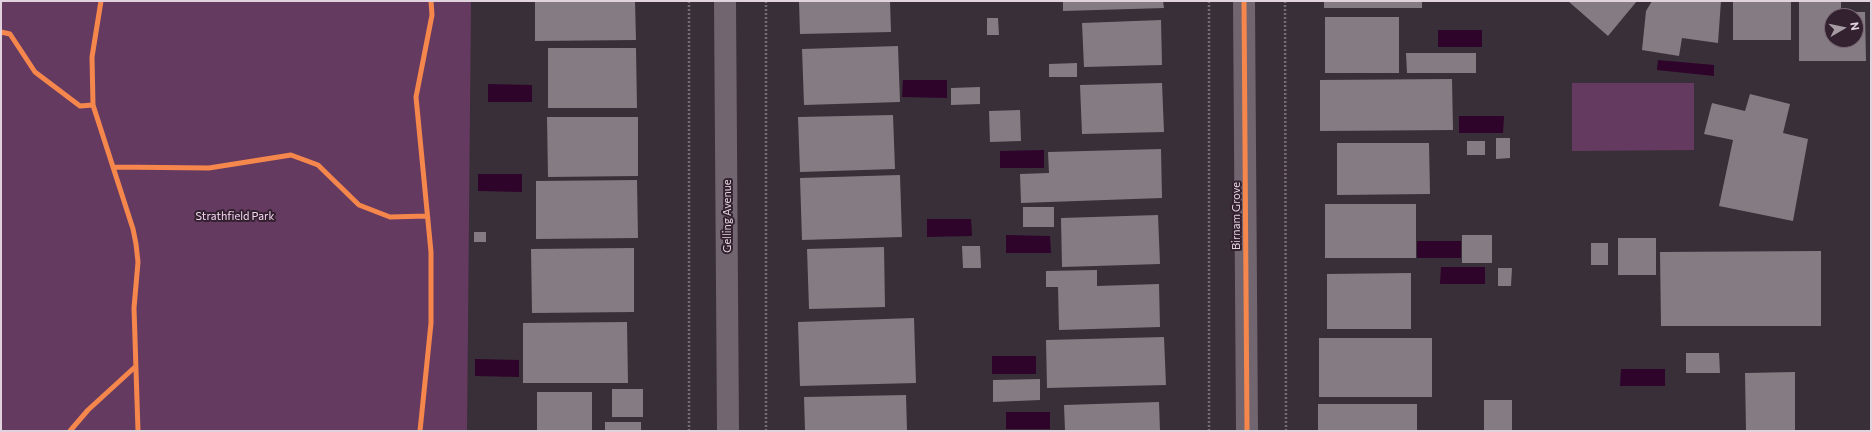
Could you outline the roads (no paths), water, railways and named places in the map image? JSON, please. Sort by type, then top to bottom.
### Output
[{"type":"street","name":"Gelling Avenue","points":[[726,1],[728,431]]},
{"type":"street","name":"Birnam Grove","points":[[1244,1],[1247,431]]},
{"type":"park label","name":"Strathfield Park","points":[[235,216]]}]
